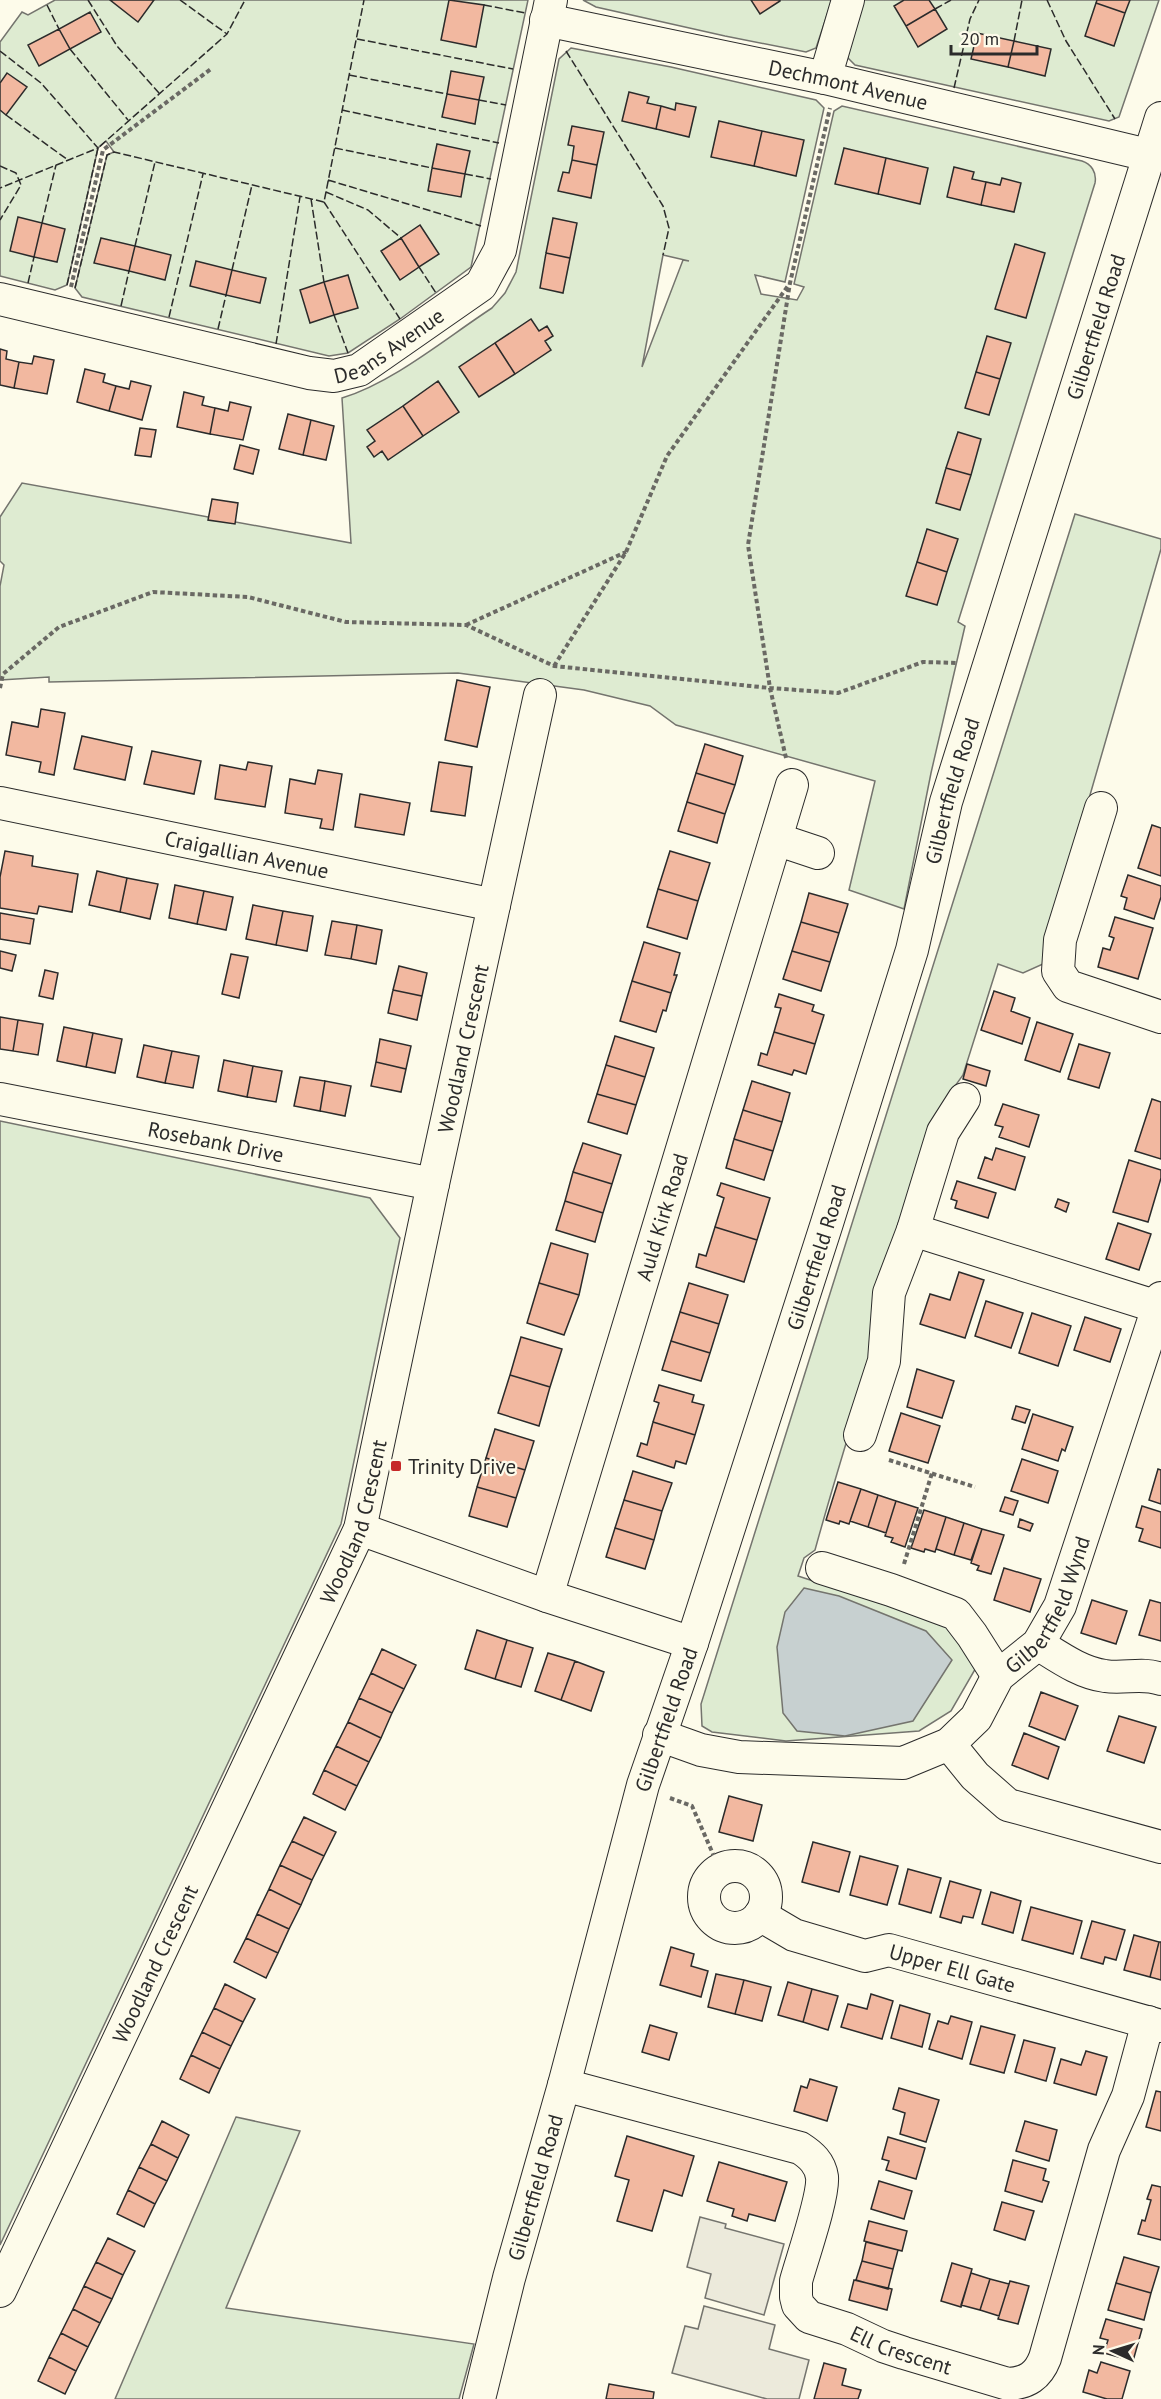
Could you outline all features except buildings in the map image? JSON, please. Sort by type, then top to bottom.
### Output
[{"type":"street","points":[[825,78],[848,0]]},
{"type":"street","name":"Dechmont Avenue","points":[[549,10],[1148,155]]},
{"type":"street","name":"Deans Avenue","points":[[0,299],[309,373],[334,376],[359,370],[481,285],[500,250],[549,10]]},
{"type":"street","name":"Gilbertfield Road","points":[[479,2399],[509,2278],[564,2085],[643,1785],[692,1643],[827,1223],[908,961],[946,802],[1161,118]]},
{"type":"street","name":"Woodland Crescent","points":[[0,2291],[360,1529],[540,695]]},
{"type":"street","name":"Auld Kirk Road","points":[[547,1596],[792,785]]},
{"type":"street","name":"Craigallian Avenue","points":[[0,803],[494,905]]},
{"type":"street","points":[[1101,808],[1060,940],[1058,971],[1068,986],[1161,1017]]},
{"type":"street","points":[[776,839],[818,853]]},
{"type":"street","name":"Rosebank Drive","points":[[0,1099],[433,1184]]},
{"type":"street","points":[[860,1435],[884,1361],[889,1293],[913,1230],[942,1132],[964,1099]]},
{"type":"street","points":[[913,1230],[1160,1302]]},
{"type":"street","name":"Gilbertfield Wynd","points":[[659,1735],[701,1750],[739,1757],[903,1764],[949,1744],[976,1718],[998,1676],[1038,1644],[1060,1606],[1160,1302]]},
{"type":"street","points":[[360,1529],[547,1596],[692,1643]]},
{"type":"street","points":[[822,1568],[896,1591],[956,1614],[998,1676]]},
{"type":"street","points":[[1038,1644],[1073,1666],[1105,1676],[1148,1674],[1161,1678]]},
{"type":"street","points":[[949,1744],[975,1776],[1008,1805],[1161,1847]]},
{"type":"street","points":[[733,1865],[743,1866],[759,1877],[766,1895],[760,1915],[753,1922],[743,1927],[722,1926],[706,1911],[704,1889],[708,1880],[720,1870],[733,1865]]},
{"type":"street","name":"Upper Ell Gate","points":[[760,1915],[794,1935],[865,1956],[889,1950],[1155,2024]]},
{"type":"street","name":"Ell Crescent","points":[[564,2085],[800,2148],[809,2154],[820,2170],[822,2187],[796,2281],[796,2297],[803,2312],[817,2321],[847,2329],[904,2353],[1008,2384],[1019,2383],[1036,2374],[1045,2358],[1104,2150],[1128,2096],[1155,2024]]},
{"type":"path","points":[[65,314],[103,150],[211,69]]},
{"type":"path","points":[[792,785],[770,688],[748,545],[790,283],[830,108],[825,78]]},
{"type":"path","points":[[540,695],[554,666],[626,552],[667,456],[790,283]]},
{"type":"path","points":[[466,625],[626,552]]},
{"type":"path","points":[[0,688],[3,674],[59,627],[153,592],[248,597],[346,622],[466,625],[554,666],[770,688],[838,693],[923,662],[991,664]]},
{"type":"path","points":[[890,1460],[975,1487]]},
{"type":"path","points":[[896,1591],[932,1473]]},
{"type":"path","points":[[664,1796],[692,1806],[720,1870]]},
{"type":"green space","points":[[55,0],[528,0],[471,267],[400,319],[348,353],[329,356],[82,297],[75,288],[107,155],[114,152],[106,141],[98,148],[67,285],[55,290],[0,276],[0,42],[22,12],[28,15]]},
{"type":"green space","points":[[583,0],[832,0],[816,48],[806,52],[596,7]]},
{"type":"green space","points":[[862,0],[1159,0],[1119,117],[1109,121],[855,65],[848,58],[848,49]]},
{"type":"green space","points":[[571,48],[671,67],[816,100],[824,108],[785,282],[755,275],[761,294],[797,300],[804,287],[794,284],[834,111],[842,106],[1082,161],[1091,166],[1094,172],[1095,183],[958,622],[965,626],[931,773],[904,909],[849,890],[875,781],[676,725],[650,706],[584,690],[458,673],[49,682],[49,677],[0,680],[0,586],[4,565],[0,561],[0,517],[22,483],[351,543],[342,398],[381,381],[419,358],[492,308],[505,293],[516,272],[559,59]],"holes":[[[663,255],[689,261],[683,260],[642,367]]]},
{"type":"green space","points":[[1075,514],[1161,539],[1161,549],[1046,938],[1043,964],[1023,973],[998,964],[963,1075],[955,1086],[815,1550],[804,1558],[798,1576],[953,1627],[977,1666],[951,1711],[919,1731],[786,1741],[712,1732],[702,1726],[701,1704]]},
{"type":"green space","points":[[0,1121],[370,1198],[400,1238],[341,1524],[0,2245]]},
{"type":"green space","points":[[236,2117],[300,2131],[226,2308],[474,2344],[459,2399],[115,2399]]},
{"type":"shaded area","points":[[804,1588],[839,1596],[926,1631],[952,1660],[913,1721],[845,1736],[797,1731],[783,1713],[777,1647],[785,1612]]},
{"type":"shaded area","points":[[700,2217],[726,2224],[725,2228],[784,2244],[764,2315],[705,2298],[711,2274],[687,2267]]},
{"type":"shaded area","points":[[704,2306],[775,2325],[769,2349],[809,2360],[799,2399],[767,2399],[672,2373],[685,2326],[698,2329]]},
{"type":"fence","points":[[88,0],[117,46],[159,93]]},
{"type":"fence","points":[[180,0],[227,34]]},
{"type":"fence","points":[[67,285],[98,148],[227,34],[245,0]]},
{"type":"fence","points":[[75,288],[107,155],[114,152],[324,202],[364,0]]},
{"type":"fence","points":[[935,9],[951,0]]},
{"type":"fence","points":[[954,88],[970,19],[979,0]]},
{"type":"fence","points":[[1014,41],[1022,0]]},
{"type":"fence","points":[[1047,0],[1066,41],[1115,119]]},
{"type":"fence","points":[[47,5],[59,29]]},
{"type":"fence","points":[[484,5],[525,13]]},
{"type":"fence","points":[[357,39],[513,69]]},
{"type":"fence","points":[[70,49],[128,120]]},
{"type":"fence","points":[[0,51],[41,83],[98,148],[0,188]]},
{"type":"fence","points":[[566,51],[663,206],[669,228],[663,255]]},
{"type":"fence","points":[[349,75],[447,94]]},
{"type":"fence","points":[[479,100],[506,105]]},
{"type":"fence","points":[[342,110],[499,143]]},
{"type":"fence","points":[[6,115],[68,160]]},
{"type":"fence","points":[[335,148],[432,168]]},
{"type":"fence","points":[[135,246],[155,162]]},
{"type":"fence","points":[[42,223],[56,165]]},
{"type":"fence","points":[[0,166],[16,173],[21,185],[0,220]]},
{"type":"fence","points":[[169,317],[203,174]]},
{"type":"fence","points":[[465,174],[491,179]]},
{"type":"fence","points":[[328,180],[481,226]]},
{"type":"fence","points":[[232,270],[252,185]]},
{"type":"fence","points":[[326,192],[368,210],[401,238]]},
{"type":"fence","points":[[276,344],[300,197]]},
{"type":"fence","points":[[311,199],[324,282]]},
{"type":"fence","points":[[324,202],[400,319]]},
{"type":"fence","points":[[28,283],[34,257]]},
{"type":"fence","points":[[419,267],[436,293]]},
{"type":"fence","points":[[121,306],[129,271]]},
{"type":"fence","points":[[218,329],[226,295]]},
{"type":"fence","points":[[334,315],[348,353]]},
{"type":"place","name":"Trinity Drive","points":[[396,1466]]}]
